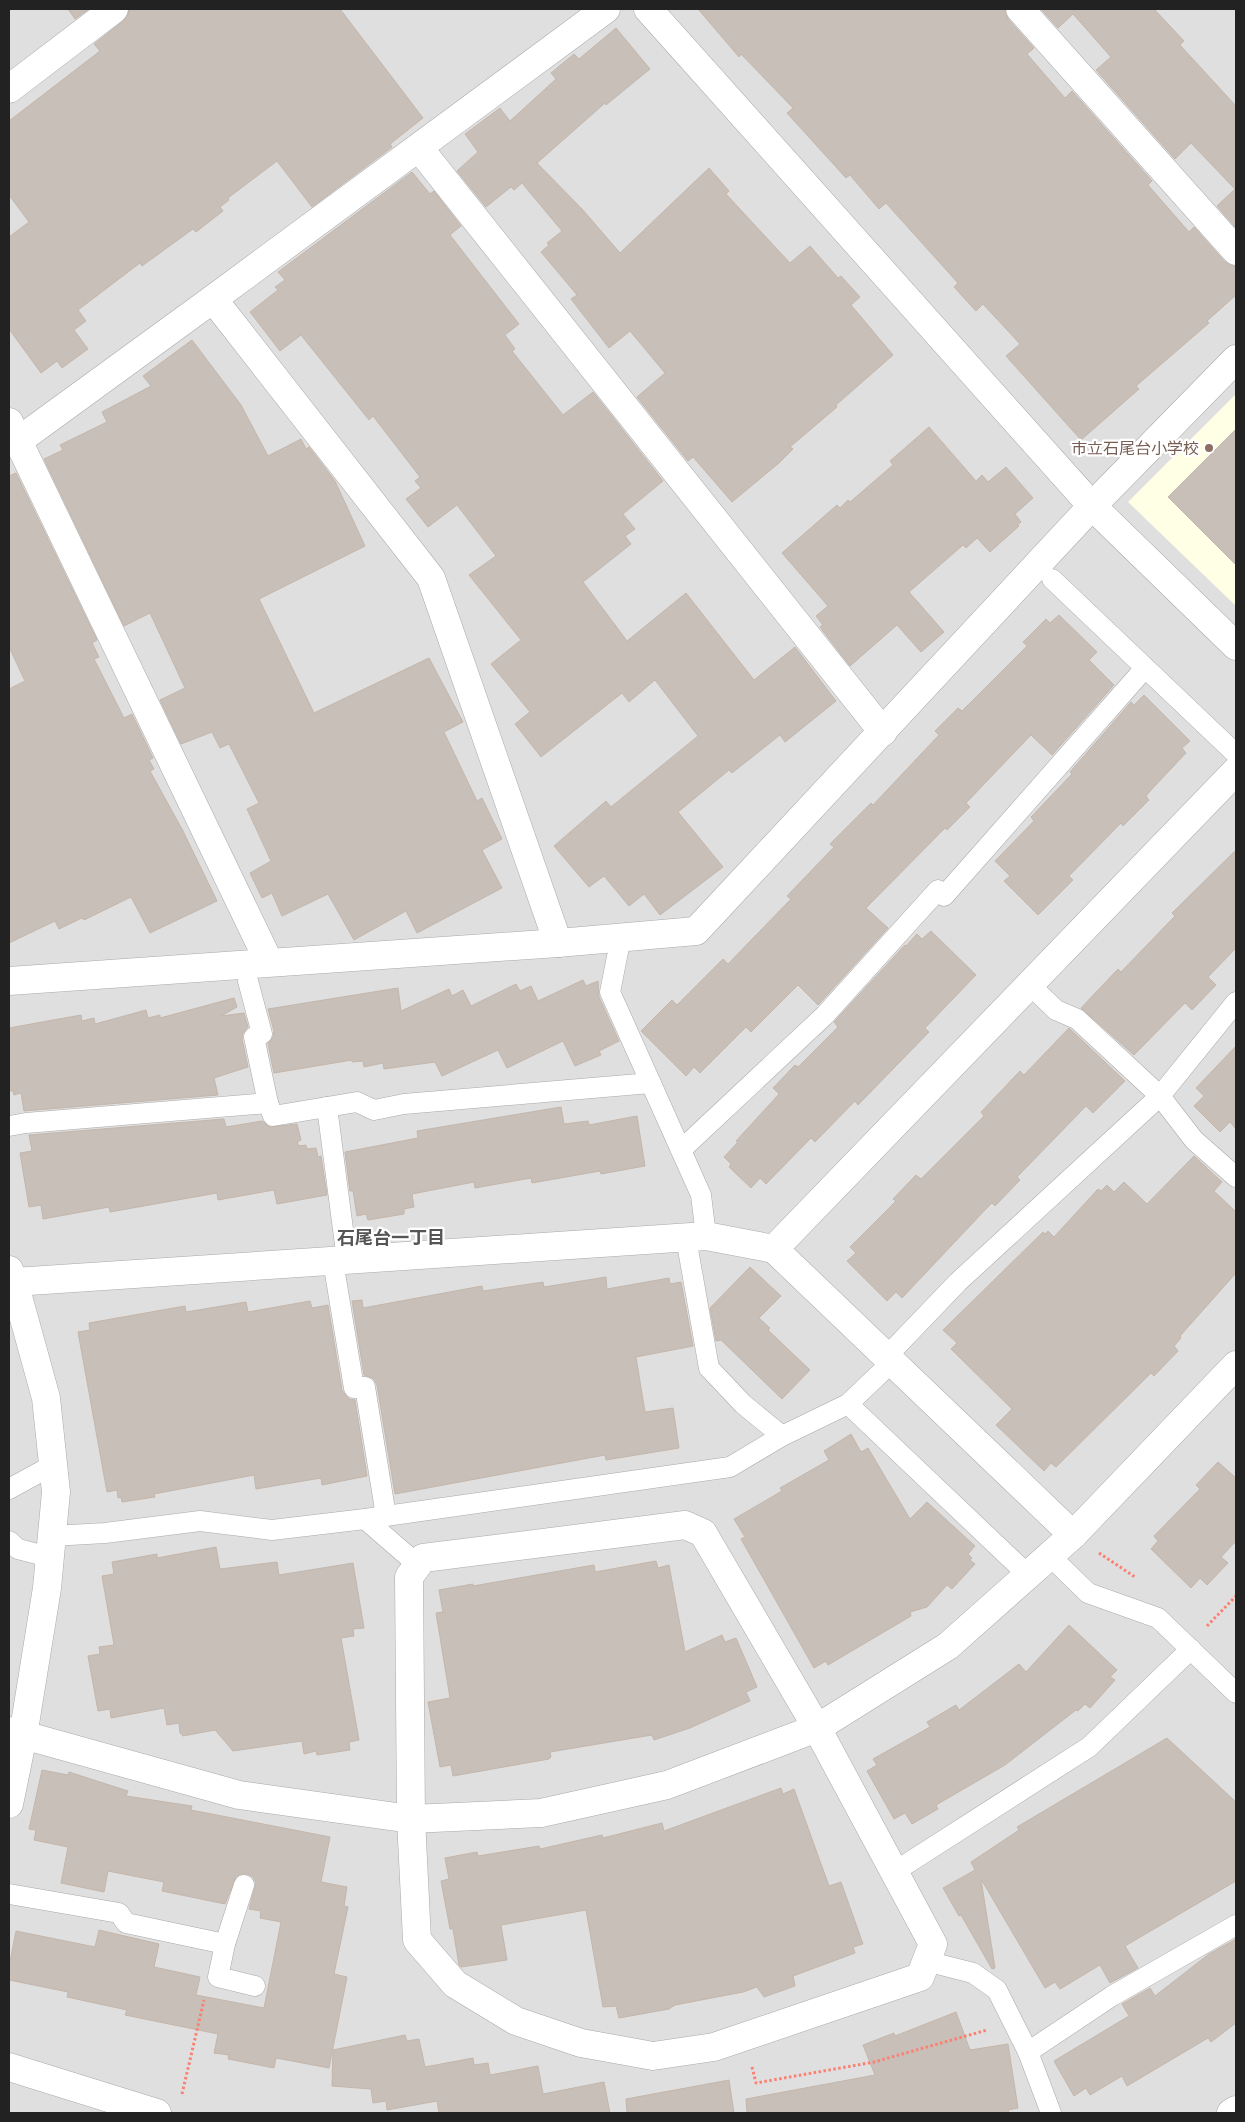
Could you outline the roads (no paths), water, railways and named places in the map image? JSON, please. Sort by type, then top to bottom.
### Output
[{"type":"street","points":[[9,88],[114,9]]},
{"type":"street","points":[[269,962],[13,431],[213,299],[606,9]]},
{"type":"street","points":[[648,9],[1092,506],[1236,646]]},
{"type":"street","points":[[1020,9],[1236,251]]},
{"type":"street","points":[[419,148],[883,732]]},
{"type":"street","points":[[213,299],[431,578],[558,943]]},
{"type":"street","points":[[9,981],[558,943],[696,931],[1092,506],[1236,359]]},
{"type":"street","points":[[774,1249],[1236,772]]},
{"type":"street","points":[[10,1793],[16,1734],[47,1588],[56,1492],[46,1398],[11,1276],[340,1261],[696,1237],[774,1249],[1072,1534]]},
{"type":"street","points":[[16,1734],[239,1795],[410,1819],[541,1813],[667,1785],[818,1728],[948,1646],[1072,1534],[1236,1365]]},
{"type":"street","points":[[685,1524],[703,1533],[818,1728],[932,1944],[920,1977],[714,2047],[653,2056],[581,2043],[516,2021],[455,1984],[417,1940],[410,1819],[409,1577],[418,1565],[423,1558],[685,1524]]},
{"type":"street","points":[[9,2067],[157,2113]]},
{"type":"street","points":[[1231,2113],[1236,2110]]},
{"type":"lane","points":[[1052,579],[1236,754]]},
{"type":"lane","points":[[681,1150],[825,1015],[938,890],[944,896],[1145,668]]},
{"type":"lane","points":[[620,938],[610,992],[701,1194],[696,1237],[709,1368],[743,1404],[782,1436]]},
{"type":"lane","points":[[248,981],[262,1034],[254,1037],[268,1103],[273,1116],[357,1102],[374,1110],[404,1104],[651,1083]]},
{"type":"lane","points":[[1030,985],[1056,1010],[1077,1019],[1160,1096],[1194,1140],[1236,1177]]},
{"type":"lane","points":[[9,1541],[18,1549],[51,1547],[105,1533],[200,1521],[272,1530],[365,1519],[730,1467],[782,1436],[848,1404],[958,1282],[1160,1096],[1236,1002]]},
{"type":"lane","points":[[9,1126],[268,1103]]},
{"type":"lane","points":[[327,1107],[340,1261],[354,1388],[365,1387],[386,1516]]},
{"type":"lane","points":[[848,1404],[1028,1575]]},
{"type":"lane","points":[[9,1488],[53,1466]]},
{"type":"lane","points":[[365,1519],[418,1565]]},
{"type":"lane","points":[[1049,1556],[1088,1593],[1158,1618],[1236,1693]]},
{"type":"lane","points":[[894,1872],[1089,1747],[1189,1648]]},
{"type":"lane","points":[[244,1885],[225,1944],[218,1977],[255,1986]]},
{"type":"lane","points":[[9,1894],[119,1913],[126,1923],[225,1944]]},
{"type":"lane","points":[[1028,2052],[1112,1996],[1236,1925]]},
{"type":"lane","points":[[926,1961],[973,1973],[997,1990],[1028,2052],[1051,2113]]},
{"type":"place","name":"市立石尾台小学校","points":[[1209,448]]},
{"type":"district","name":"石尾台一丁目","points":[[391,1238]]}]
